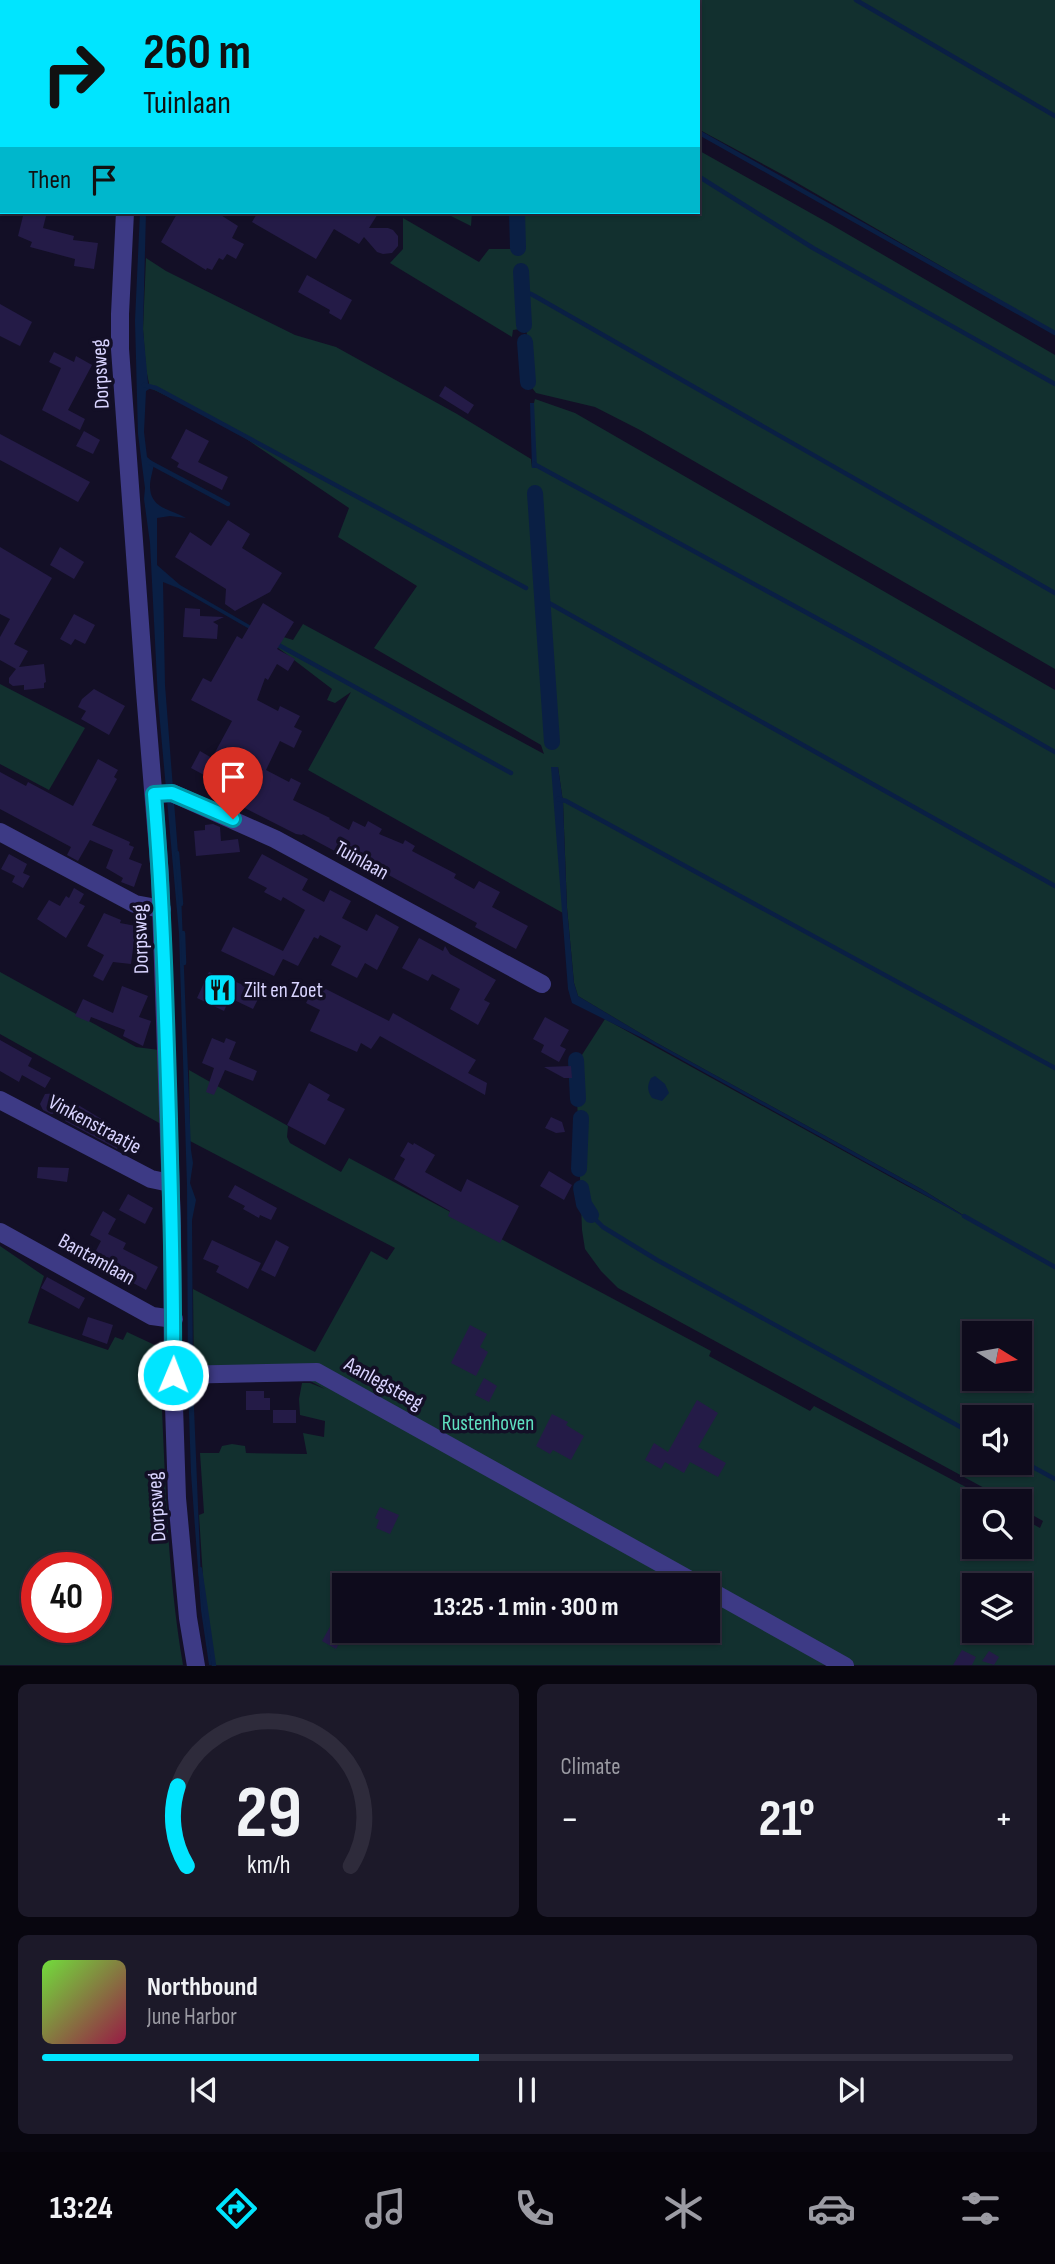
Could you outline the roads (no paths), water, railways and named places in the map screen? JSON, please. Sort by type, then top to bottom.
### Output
[{"type":"street","name":"Dorpsweg","points":[[125,214],[120,349],[162,909],[174,1319],[185,1375],[177,1498],[188,1618],[197,1665]]},
{"type":"street","name":"Tuinlaan","points":[[154,794],[172,793],[275,839],[542,984]]},
{"type":"street","points":[[0,832],[135,904],[162,909]]},
{"type":"street","name":"Vinkenstraatje","points":[[0,1100],[152,1179],[170,1184]]},
{"type":"street","name":"Bantamlaan","points":[[0,1231],[152,1316],[174,1319]]},
{"type":"street","name":"Aanlegsteeg","points":[[185,1375],[317,1372],[678,1573]]},
{"type":"street","points":[[720,1596],[845,1665]]},
{"type":"water","points":[[140,214],[146,214],[143,329],[148,383],[151,388],[146,391],[144,432],[147,457],[154,463],[151,494],[157,504],[186,518],[157,518],[157,565],[180,585],[260,631],[258,634],[163,582],[165,685],[181,892],[193,1163],[190,1183],[196,1200],[192,1220],[193,1383],[201,1580],[212,1665],[209,1665],[201,1610],[191,1473],[187,1185],[179,933],[158,700],[150,543],[138,434],[135,321]]},
{"type":"water","points":[[530,403],[534,403],[537,468],[532,468]]},
{"type":"water","points":[[551,767],[558,767],[563,802],[567,908],[574,983],[578,996],[655,1042],[923,1190],[977,1224],[644,1039],[572,1003],[568,989]]},
{"type":"water","points":[[655,1076],[665,1084],[669,1093],[662,1101],[652,1098],[648,1090],[651,1078]]},
{"type":"waterway","points":[[856,0],[1055,116]]},
{"type":"waterway","points":[[700,133],[1055,333]]},
{"type":"waterway","points":[[700,177],[813,248],[1055,384]]},
{"type":"waterway","points":[[517,214],[518,248]]},
{"type":"waterway","points":[[521,271],[524,325]]},
{"type":"waterway","points":[[522,293],[540,299],[1055,593]]},
{"type":"waterway","points":[[525,342],[528,382]]},
{"type":"waterway","points":[[144,385],[156,388],[526,588]]},
{"type":"waterway","points":[[149,462],[228,504]]},
{"type":"waterway","points":[[534,464],[875,650],[1055,752]]},
{"type":"waterway","points":[[535,493],[552,742]]},
{"type":"waterway","points":[[543,602],[1055,886]]},
{"type":"waterway","points":[[275,643],[511,773]]},
{"type":"waterway","points":[[558,799],[1055,1068]]},
{"type":"waterway","points":[[177,853],[181,904]]},
{"type":"waterway","points":[[183,933],[184,963]]},
{"type":"waterway","points":[[576,1060],[578,1099]]},
{"type":"waterway","points":[[579,1169],[581,1118]]},
{"type":"waterway","points":[[581,1188],[584,1204],[591,1215]]},
{"type":"waterway","points":[[591,1215],[603,1227],[657,1260],[962,1428]]},
{"type":"waterway","points":[[964,1216],[1055,1267]]},
{"type":"waterway","points":[[1032,1467],[1055,1479]]},
{"type":"waterway","points":[[200,1569],[214,1666]]},
{"type":"place","name":"Zilt en Zoet","points":[[220,990]]},
{"type":"park label","name":"Rustenhoven","points":[[488,1423]]}]
